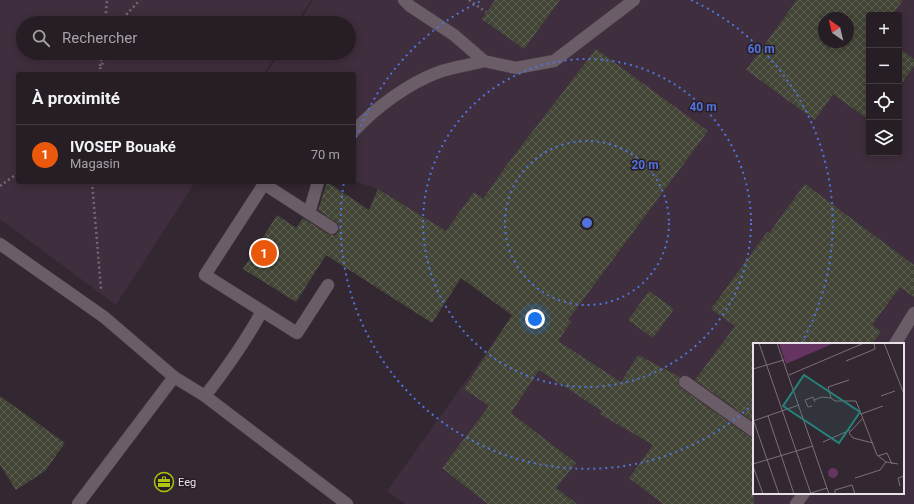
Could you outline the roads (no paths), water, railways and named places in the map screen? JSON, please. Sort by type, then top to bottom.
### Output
[{"type":"street","points":[[404,0],[454,35],[484,62]]},
{"type":"street","points":[[356,129],[367,117],[402,91],[439,72],[484,62],[516,68],[554,61],[634,0]]},
{"type":"street","points":[[328,285],[297,333],[205,275],[264,184],[332,228]]},
{"type":"street","points":[[309,213],[317,184]]},
{"type":"street","points":[[0,244],[104,317],[174,377],[205,396],[347,504]]},
{"type":"street","points":[[205,396],[250,334],[262,311]]},
{"type":"street","points":[[896,343],[914,313]]},
{"type":"street","points":[[78,504],[174,377]]},
{"type":"street","points":[[685,382],[753,430]]},
{"type":"street","points":[[796,504],[803,494]]},
{"type":"place","name":"IVOSEP Bouaké","points":[[264,253]]},
{"type":"place","name":"Eeg","points":[[164,482]]}]
